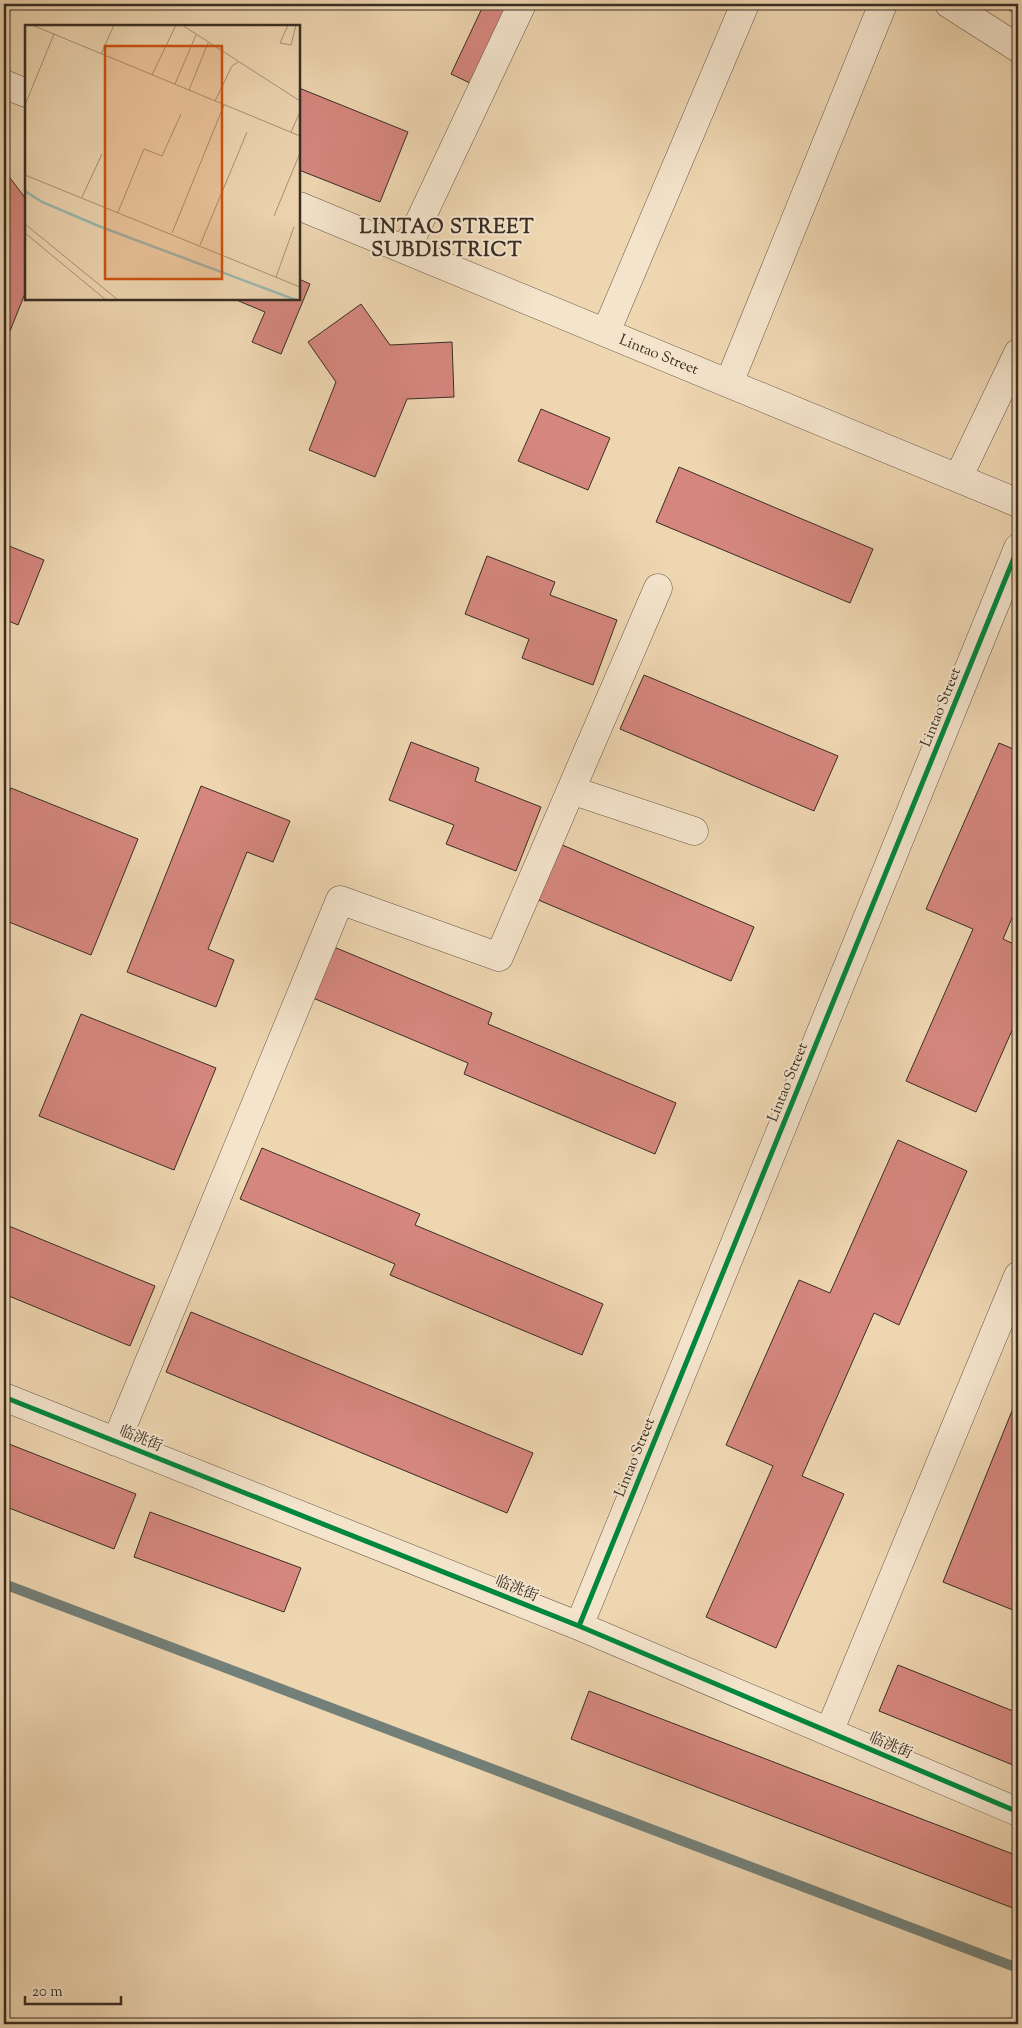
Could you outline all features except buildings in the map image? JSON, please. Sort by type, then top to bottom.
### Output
[{"type":"street","points":[[406,250],[522,4]]},
{"type":"street","points":[[606,332],[745,4]]},
{"type":"street","points":[[729,383],[883,4]]},
{"type":"street","points":[[949,4],[1018,48]]},
{"type":"street","points":[[4,84],[25,93]]},
{"type":"street","name":"Lintao Street","points":[[300,206],[1018,502]]},
{"type":"street","points":[[958,478],[1018,353]]},
{"type":"street","name":"Lintao Street","points":[[579,1626],[1018,548]]},
{"type":"street","points":[[116,1442],[340,900],[499,957],[658,588]]},
{"type":"street","points":[[571,790],[694,830]]},
{"type":"street","points":[[829,1732],[1018,1276]]},
{"type":"street","name":"临洮街","points":[[4,1397],[579,1626],[1018,1812]]},
{"type":"waterway","points":[[4,1584],[1018,1968]]},
{"type":"railway","points":[[1004,4],[1018,13]]},
{"type":"cycle path","points":[[579,1626],[1018,548]]},
{"type":"cycle path","points":[[4,1397],[579,1626],[1018,1812]]},
{"type":"district","name":"LINTAO STREET SUBDISTRICT","points":[[447,238]]}]
